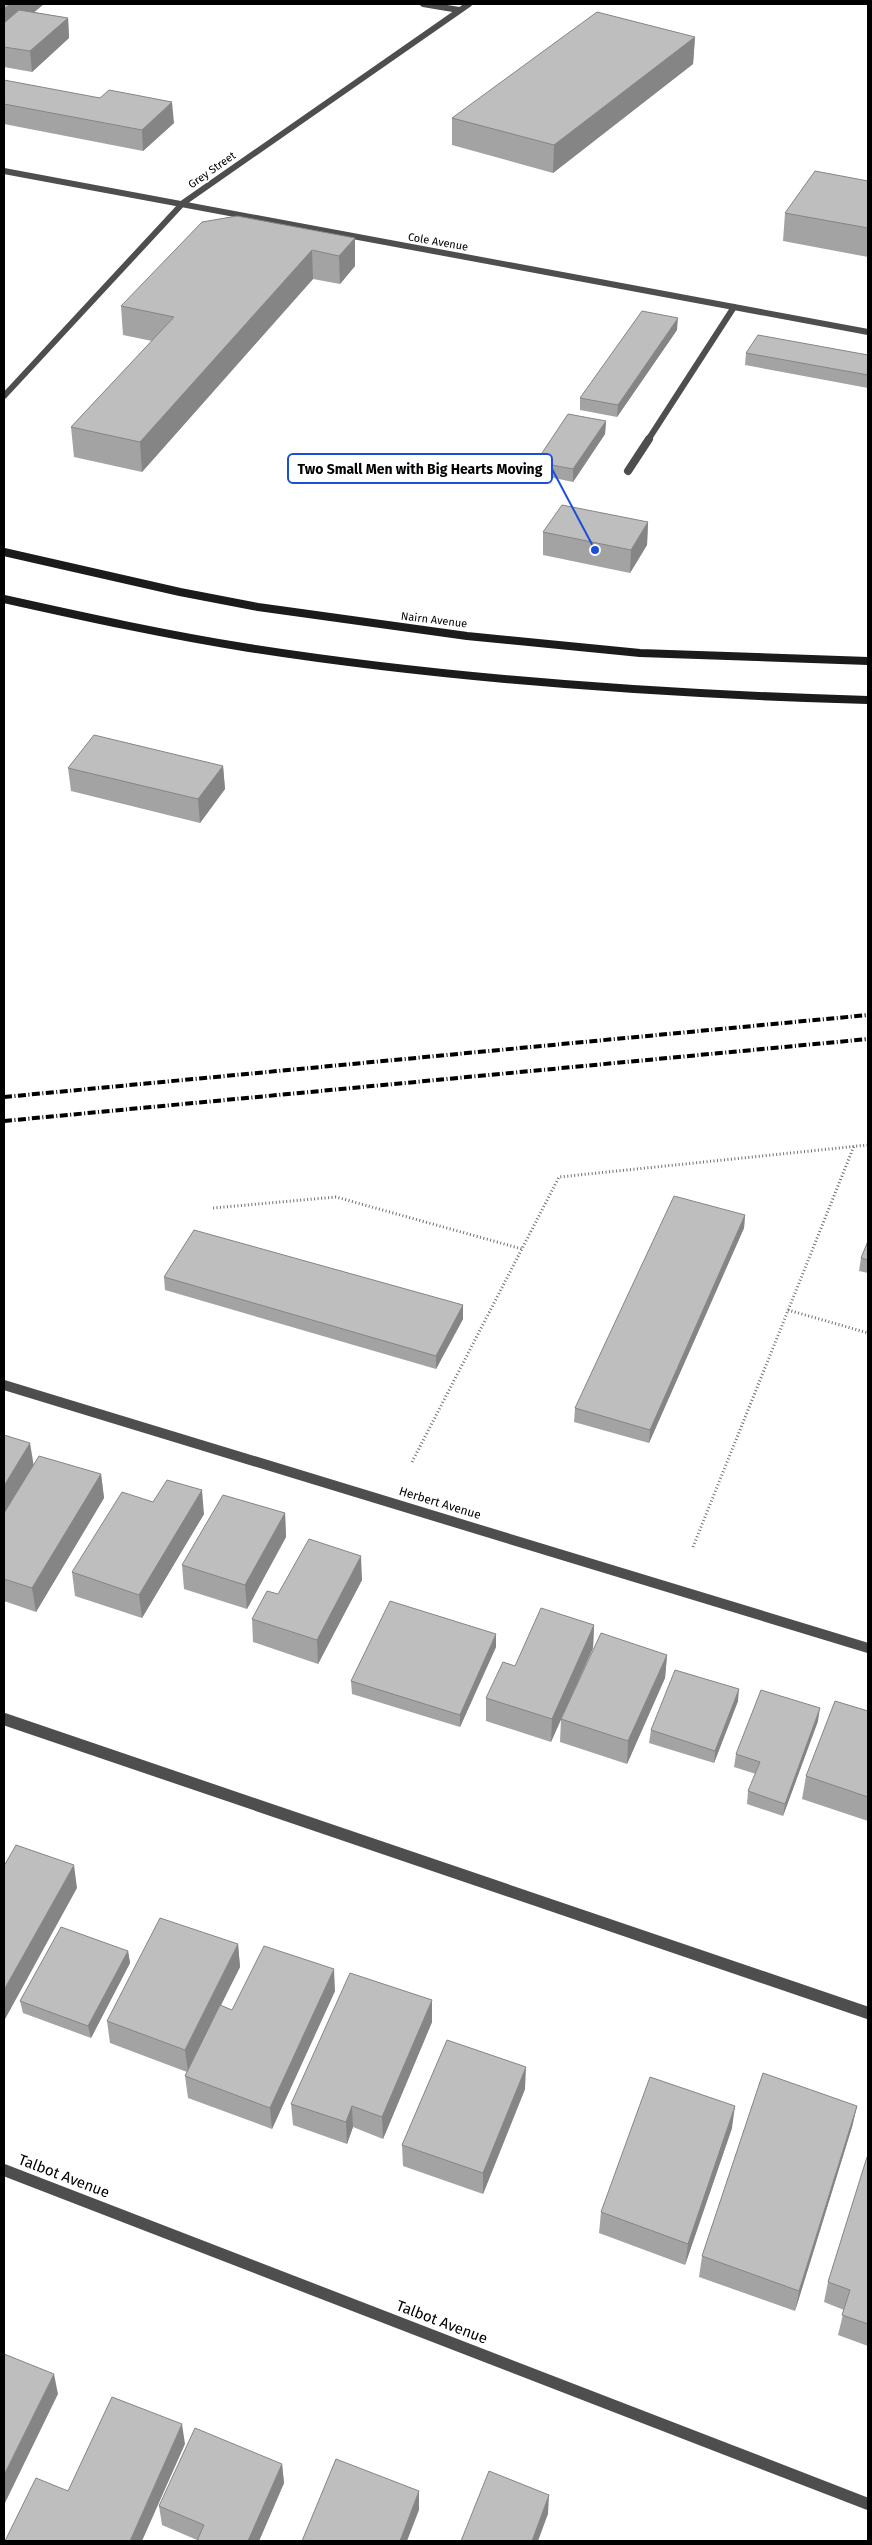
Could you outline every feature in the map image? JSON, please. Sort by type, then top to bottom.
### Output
[{"type":"main road","name":"Nairn Avenue","points":[[4,552],[258,607],[458,634],[640,653],[868,661]]},
{"type":"main road","points":[[4,599],[247,648],[409,670],[560,685],[755,697],[868,700]]},
{"type":"street","points":[[423,4],[459,10]]},
{"type":"street","name":"Grey Street","points":[[4,396],[183,203],[469,4]]},
{"type":"street","name":"Cole Avenue","points":[[4,171],[868,332]]},
{"type":"street","points":[[628,471],[734,307]]},
{"type":"street","name":"Herbert Avenue","points":[[4,1384],[868,1648]]},
{"type":"street","points":[[4,1719],[868,2013]]},
{"type":"street","name":"Talbot Avenue","points":[[4,2170],[868,2504]]},
{"type":"path","points":[[412,1462],[559,1177],[868,1145]]},
{"type":"path","points":[[693,1547],[854,1146]]},
{"type":"path","points":[[214,1208],[336,1196],[522,1249]]},
{"type":"path","points":[[788,1310],[868,1333]]},
{"type":"building","points":[[19,10],[68,18],[30,51],[4,47],[4,23]]},
{"type":"building","points":[[597,12],[695,37],[554,145],[452,118]]},
{"type":"building","points":[[4,80],[100,98],[109,90],[172,102],[142,130],[4,104]]},
{"type":"building","points":[[815,171],[868,181],[868,228],[785,213]]},
{"type":"building","points":[[237,216],[355,238],[339,256],[312,250],[140,442],[71,427],[174,317],[121,306],[202,222]]},
{"type":"building","points":[[642,311],[678,318],[618,405],[580,398]]},
{"type":"building","points":[[758,335],[868,355],[868,375],[746,353]]},
{"type":"building","points":[[568,414],[606,421],[573,469],[536,462]]},
{"type":"building","points":[[562,505],[648,522],[631,550],[543,532]]},
{"type":"building","points":[[94,735],[223,766],[198,799],[68,768]]},
{"type":"building","points":[[674,1196],[745,1215],[650,1430],[575,1408]]},
{"type":"building","points":[[194,1230],[463,1305],[436,1356],[164,1277]]},
{"type":"building","points":[[868,1241],[868,1260],[861,1258]]},
{"type":"building","points":[[4,1435],[30,1443],[4,1486]]},
{"type":"building","points":[[39,1456],[101,1474],[32,1588],[4,1579],[4,1513]]},
{"type":"building","points":[[167,1480],[202,1490],[139,1595],[72,1572],[122,1492],[153,1502]]},
{"type":"building","points":[[223,1495],[285,1513],[245,1585],[182,1565]]},
{"type":"building","points":[[309,1539],[361,1556],[317,1640],[252,1619],[267,1591],[278,1594]]},
{"type":"building","points":[[390,1601],[496,1634],[460,1715],[351,1681]]},
{"type":"building","points":[[541,1608],[594,1625],[552,1719],[486,1698],[503,1662],[515,1666]]},
{"type":"building","points":[[601,1633],[667,1655],[628,1741],[561,1719]]},
{"type":"building","points":[[675,1670],[739,1689],[715,1751],[651,1730]]},
{"type":"building","points":[[761,1690],[820,1708],[785,1804],[748,1791],[760,1762],[736,1754]]},
{"type":"building","points":[[835,1701],[868,1711],[868,1797],[806,1776]]},
{"type":"building","points":[[16,1845],[74,1865],[4,1990],[4,1866]]},
{"type":"building","points":[[160,1918],[238,1944],[185,2050],[107,2021]]},
{"type":"building","points":[[61,1927],[128,1951],[88,2026],[20,2001]]},
{"type":"building","points":[[264,1946],[334,1969],[270,2108],[185,2076],[220,2005],[232,2010]]},
{"type":"building","points":[[350,1973],[432,2000],[382,2117],[352,2106],[346,2122],[291,2104]]},
{"type":"building","points":[[447,2040],[526,2067],[483,2173],[402,2145]]},
{"type":"building","points":[[763,2073],[857,2106],[799,2291],[702,2256]]},
{"type":"building","points":[[650,2077],[735,2106],[688,2244],[601,2212]]},
{"type":"building","points":[[867,2157],[868,2324],[842,2315],[850,2290],[828,2282]]},
{"type":"building","points":[[4,2354],[54,2374],[4,2475]]},
{"type":"building","points":[[112,2397],[182,2424],[130,2541],[5,2541],[36,2478],[68,2491]]},
{"type":"building","points":[[195,2428],[282,2464],[248,2541],[197,2541],[204,2525],[159,2506]]},
{"type":"building","points":[[336,2459],[419,2491],[400,2541],[302,2541]]},
{"type":"building","points":[[489,2471],[549,2495],[532,2541],[461,2541]]},
{"type":"railway","points":[[4,1097],[868,1015]]},
{"type":"railway","points":[[4,1121],[868,1039]]},
{"type":"place","name":"Two Small Men with Big Hearts Moving","points":[[595,550]]}]
